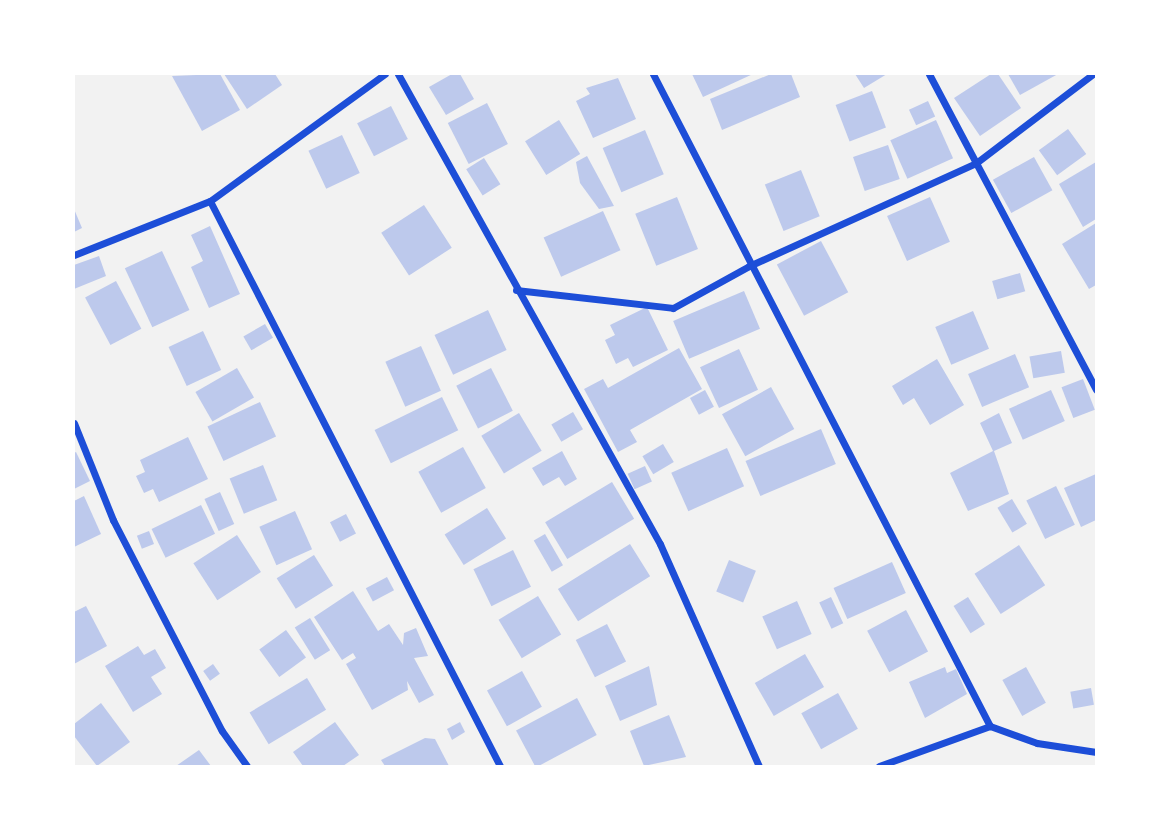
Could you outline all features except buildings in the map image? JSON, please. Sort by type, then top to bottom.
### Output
[{"type":"street","points":[[74,255],[210,201],[385,74]]},
{"type":"street","points":[[398,74],[516,290],[660,544],[759,766]]},
{"type":"street","points":[[653,74],[749,266],[990,726]]},
{"type":"street","points":[[929,74],[1097,390]]},
{"type":"street","points":[[516,290],[673,308],[749,266],[976,163],[1093,74]]},
{"type":"street","points":[[210,201],[500,766]]},
{"type":"street","points":[[74,423],[113,520],[222,731],[247,766]]},
{"type":"street","points":[[879,766],[990,726],[1037,743],[1097,752]]}]
